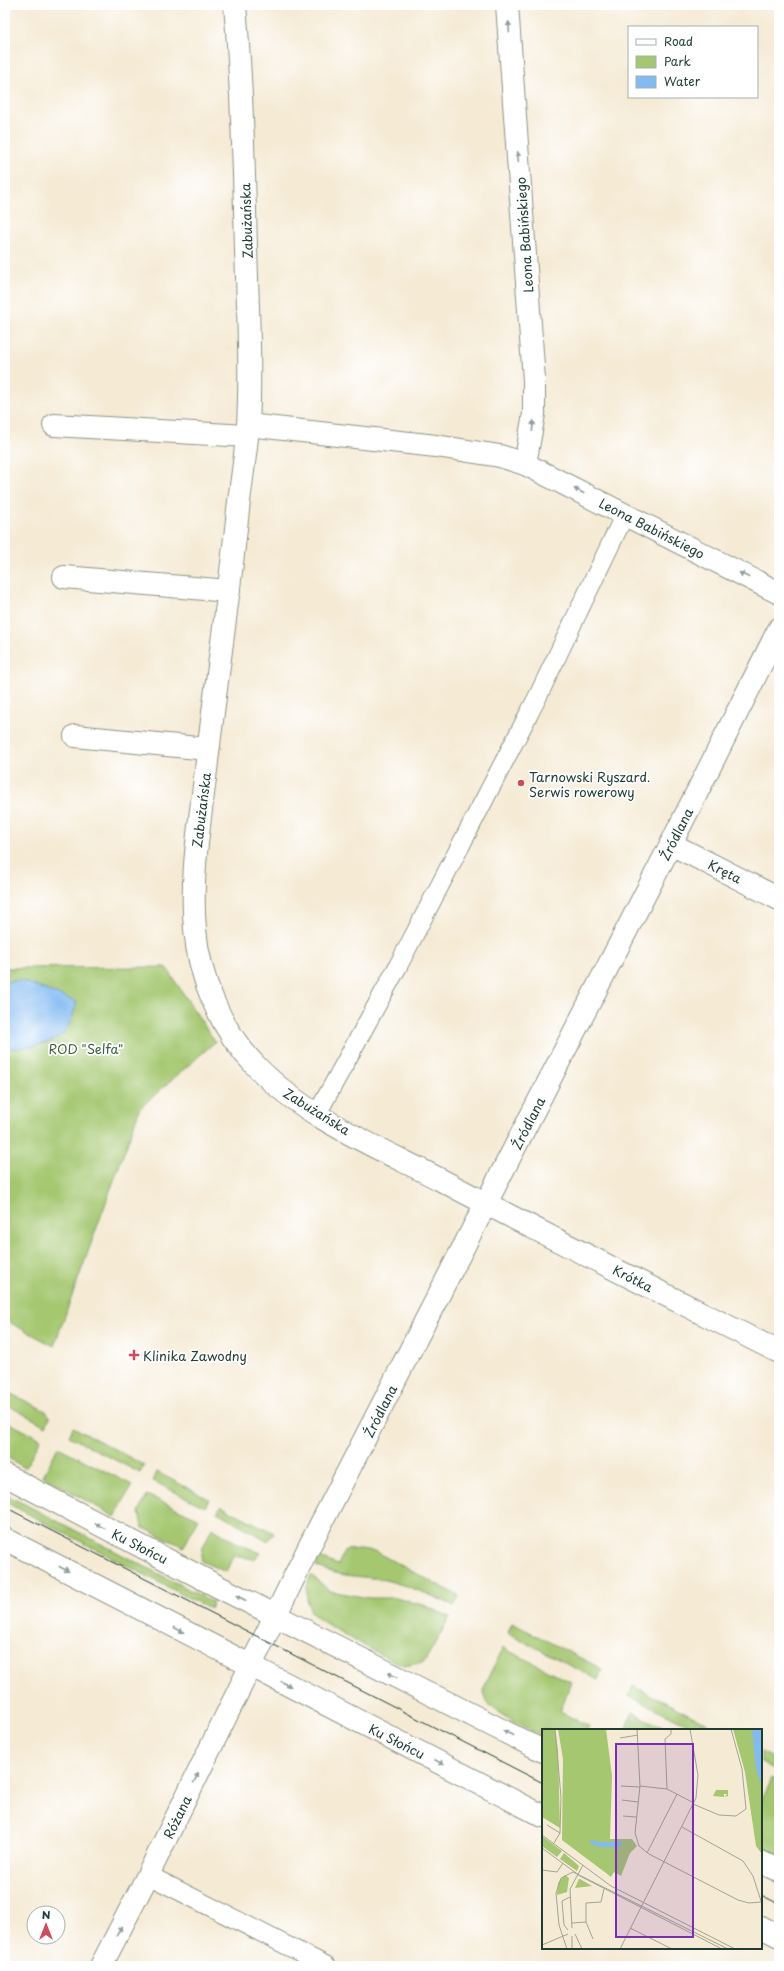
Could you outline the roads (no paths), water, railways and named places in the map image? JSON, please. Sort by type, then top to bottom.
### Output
[{"type":"street","name":"Zabużańska","points":[[235,5],[244,159],[248,285],[247,431],[229,592],[195,859],[193,905],[196,943],[202,970],[215,1004],[238,1044],[253,1064],[271,1080],[317,1114],[487,1204]]},
{"type":"street","name":"Leona Babińskiego","points":[[507,5],[535,395],[526,464]]},
{"type":"street","points":[[54,425],[247,431]]},
{"type":"street","name":"Leona Babińskiego","points":[[247,431],[436,446],[500,456],[526,464],[779,593]]},
{"type":"street","points":[[64,576],[229,592]]},
{"type":"street","name":"Źródlana","points":[[276,1616],[671,844],[779,629]]},
{"type":"street","points":[[75,736],[208,749]]},
{"type":"street","name":"Kręta","points":[[671,844],[779,900]]},
{"type":"street","name":"Krótka","points":[[487,1204],[779,1352]]},
{"type":"street","name":"Ku Słońcu","points":[[5,1475],[276,1616],[542,1750]]},
{"type":"street","name":"Ku Słońcu","points":[[5,1539],[542,1815]]},
{"type":"street","points":[[251,1667],[276,1616]]},
{"type":"street","name":"Różana","points":[[101,1966],[148,1875],[251,1667]]},
{"type":"street","points":[[762,1862],[779,1871]]},
{"type":"street","points":[[762,1928],[779,1936]]},
{"type":"lane","points":[[317,1114],[397,968],[536,698],[624,514]]},
{"type":"lane","points":[[148,1875],[327,1966]]},
{"type":"water","points":[[5,981],[22,981],[77,1002],[71,1021],[63,1034],[47,1043],[5,1049]]},
{"type":"tram line","points":[[5,1507],[542,1782]]},
{"type":"tram line","points":[[762,1896],[779,1904]]},
{"type":"place","name":"Tarnowski Ryszard. Serwis rowerowy","points":[[521,783]]},
{"type":"place","name":"Klinika Zawodny","points":[[134,1355]]},
{"type":"park label","name":"ROD \"Selfa\"","points":[[86,1048]]}]
